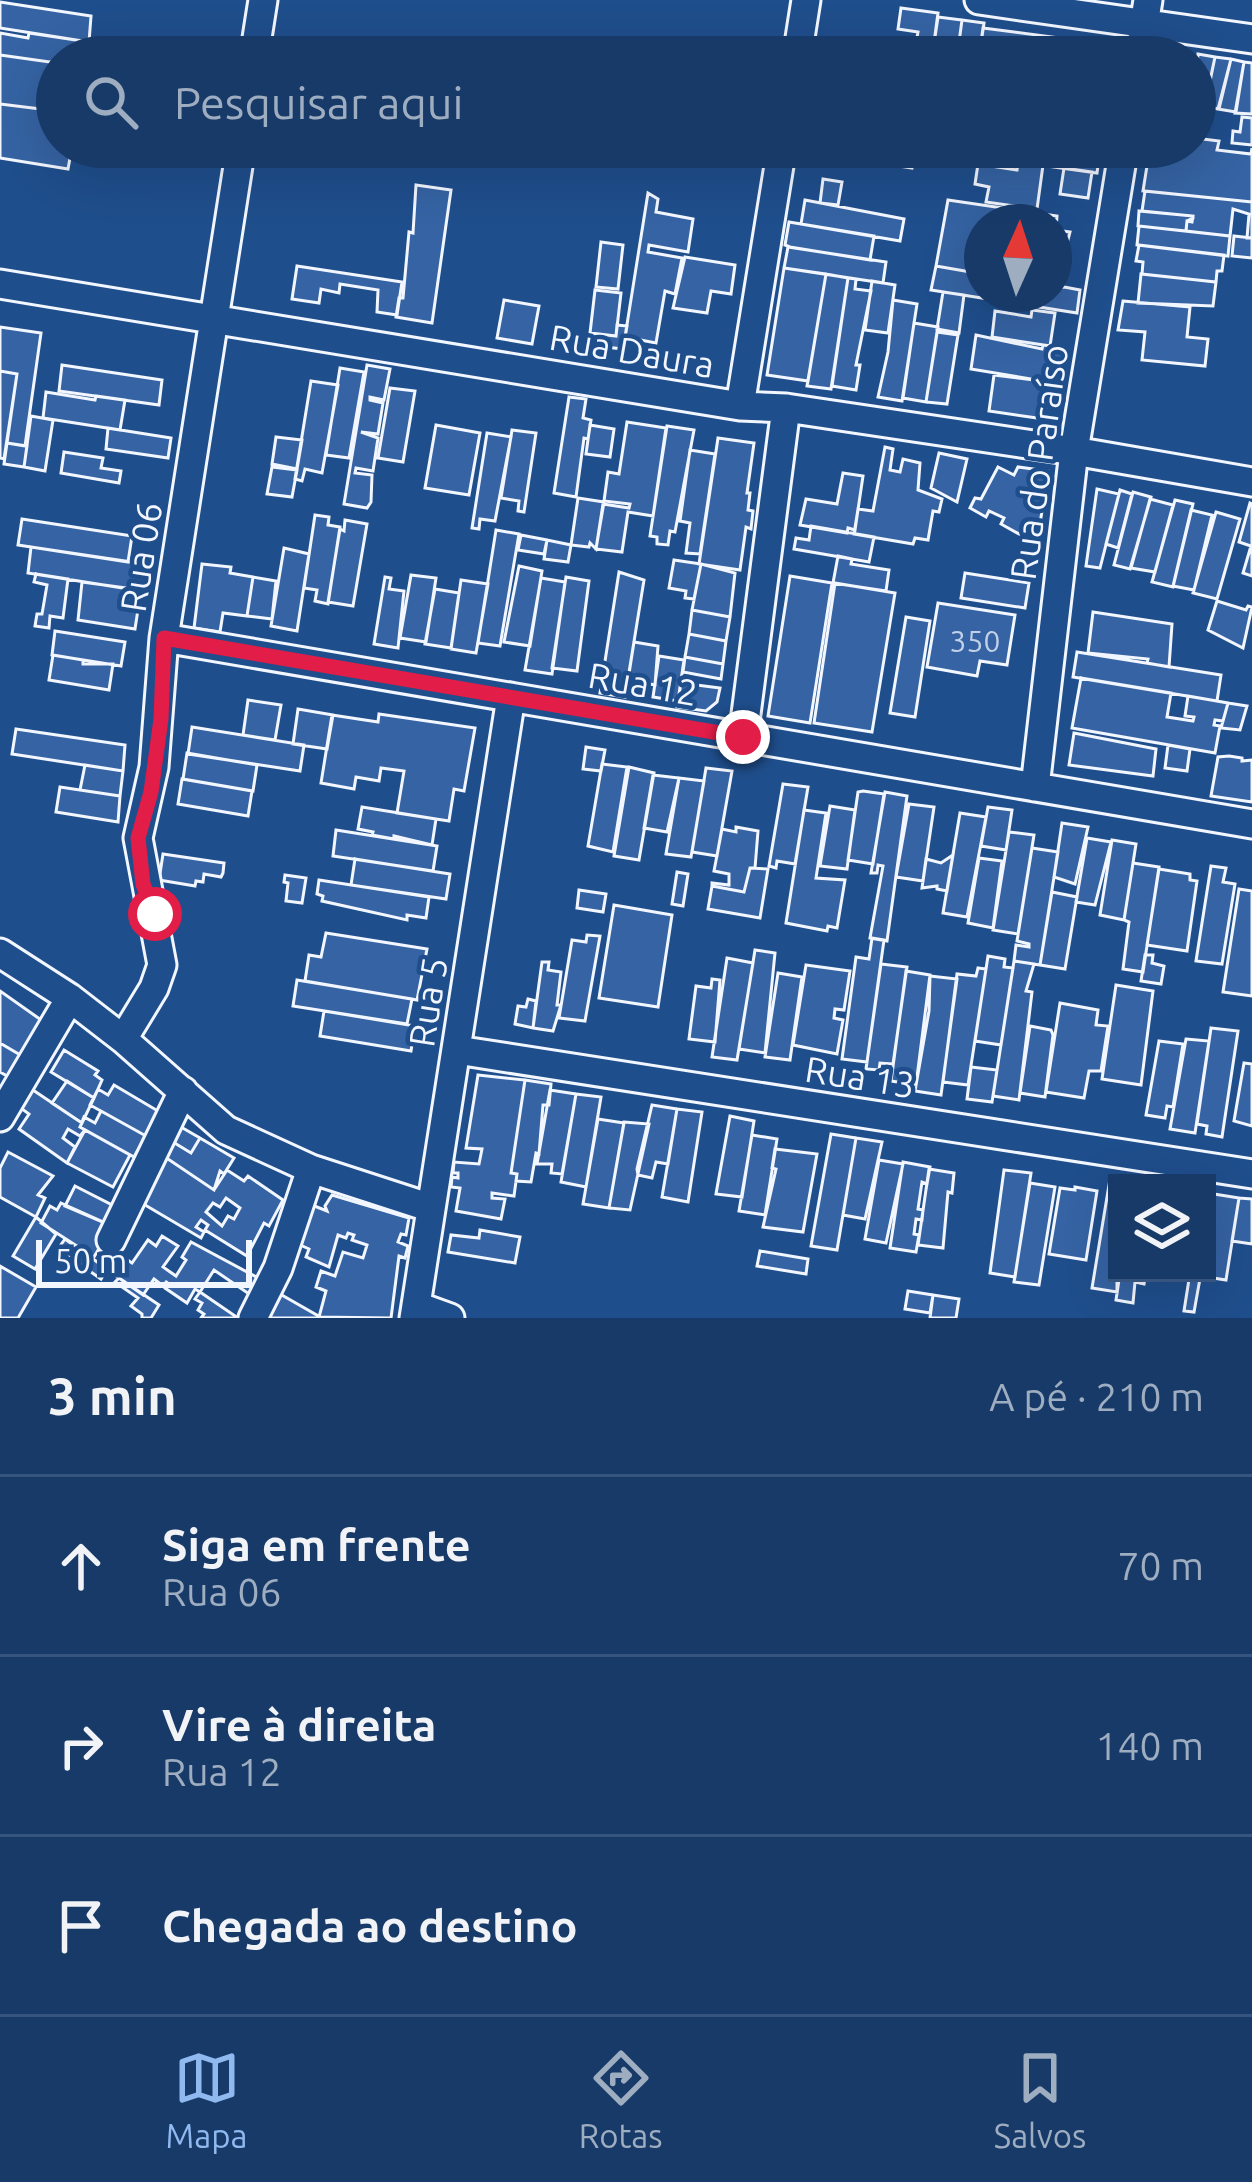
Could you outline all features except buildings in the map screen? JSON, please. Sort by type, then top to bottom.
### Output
[{"type":"street","points":[[257,36],[263,0]]},
{"type":"street","points":[[800,36],[806,0]]},
{"type":"street","points":[[979,0],[1146,11],[1252,39]]},
{"type":"street","name":"Rua 06","points":[[123,1039],[154,988],[162,965],[138,838],[157,751],[164,638],[238,168]]},
{"type":"street","points":[[740,406],[779,168]]},
{"type":"street","name":"Rua do Paraíso","points":[[1035,787],[1074,451],[1121,168]]},
{"type":"street","name":"Rua Daura","points":[[0,284],[740,406],[786,408],[1252,482]]},
{"type":"street","points":[[743,737],[786,408]]},
{"type":"street","name":"Rua 12","points":[[164,638],[1252,824]]},
{"type":"street","name":"Rua 5","points":[[416,1312],[511,698]]},
{"type":"street","points":[[0,953],[123,1039],[226,1130],[311,1169],[431,1208]]},
{"type":"street","points":[[0,1117],[70,998]]},
{"type":"street","name":"Rua 13","points":[[457,1050],[1252,1174]]},
{"type":"street","points":[[111,1240],[183,1091]]},
{"type":"street","points":[[253,1318],[278,1268],[311,1169]]},
{"type":"street","points":[[416,1312],[450,1318]]},
{"type":"route","points":[[155,914],[143,884],[138,838],[151,792],[161,719],[164,638],[743,737]]}]
